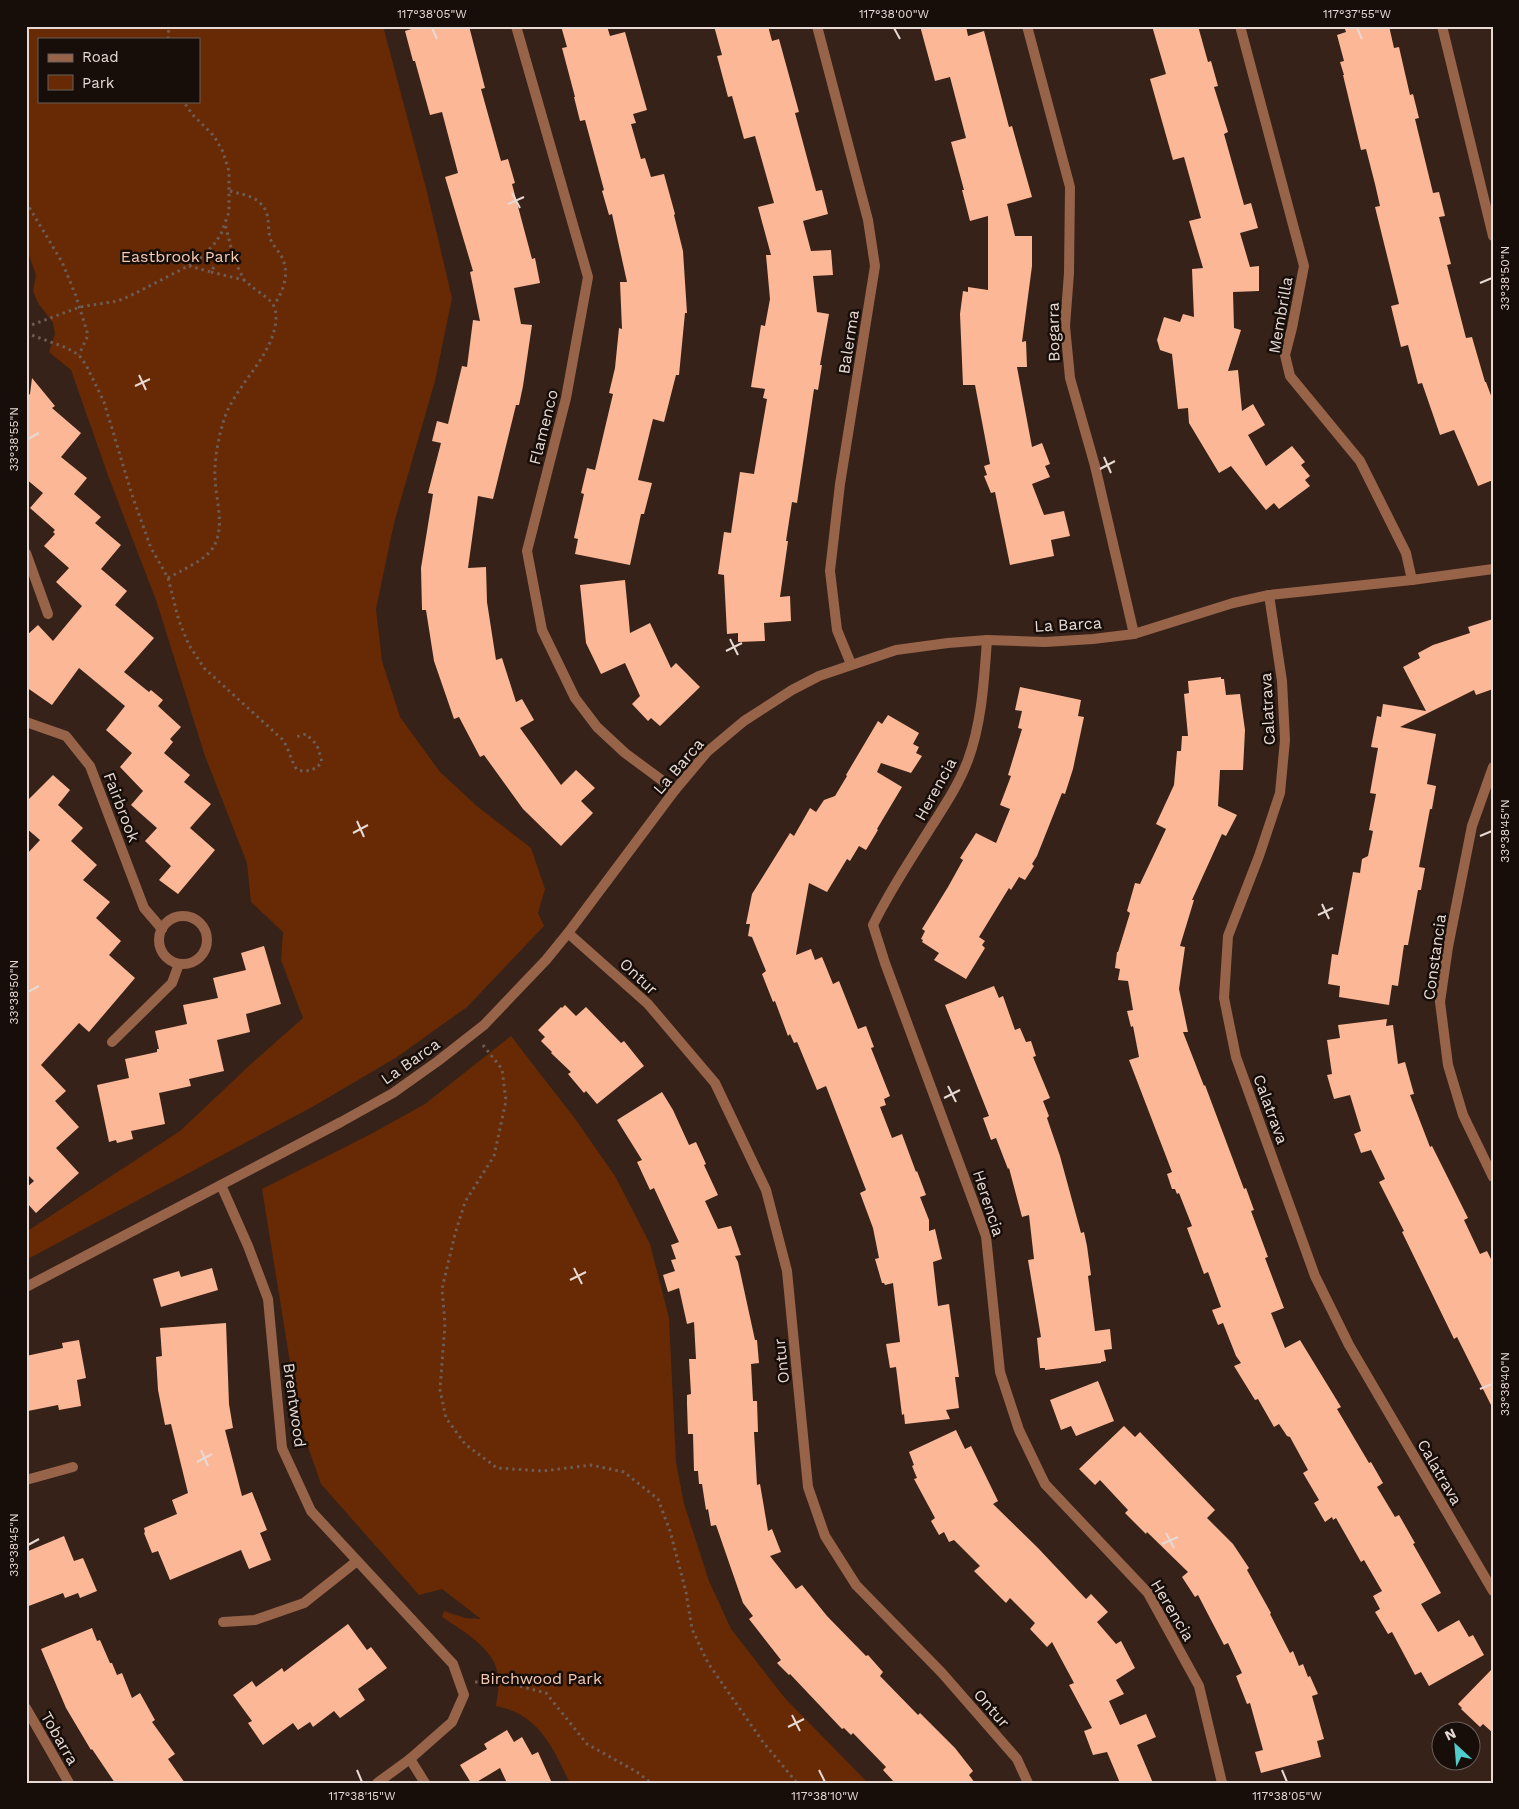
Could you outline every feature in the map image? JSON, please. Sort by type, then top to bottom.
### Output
[{"type":"street","name":"Flamenco","points":[[516,26],[588,277],[566,398],[527,552],[542,630],[576,698],[597,727],[625,753],[675,790]]},
{"type":"street","name":"Balerma","points":[[817,26],[868,220],[875,266],[840,484],[830,572],[837,630],[852,664]]},
{"type":"street","name":"Bogarra","points":[[1027,26],[1070,187],[1069,273],[1065,326],[1070,378],[1095,466],[1134,634]]},
{"type":"street","name":"Membrilla","points":[[1240,26],[1304,266],[1285,355],[1290,376],[1360,461],[1406,553],[1412,580]]},
{"type":"street","points":[[1442,26],[1493,236]]},
{"type":"street","points":[[26,553],[48,614]]},
{"type":"street","name":"La Barca","points":[[26,1288],[393,1093],[438,1062],[484,1024],[546,960],[675,790],[708,752],[744,721],[792,690],[819,676],[896,650],[987,640],[1045,642],[1093,640],[1134,634],[1233,603],[1269,595],[1412,580],[1493,569]]},
{"type":"street","name":"Calatrava","points":[[1269,595],[1282,681],[1285,740],[1280,793],[1260,856],[1228,936],[1224,998],[1236,1057],[1315,1276],[1349,1346],[1493,1591]]},
{"type":"street","name":"Herencia","points":[[987,640],[983,688],[976,734],[968,761],[954,791],[887,896],[873,925],[986,1236],[1000,1372],[1019,1430],[1045,1484],[1148,1593],[1199,1686],[1222,1783]]},
{"type":"street","name":"Fairbrook","points":[[26,722],[66,736],[90,766],[144,908],[162,928]]},
{"type":"street","name":"Constancia","points":[[1493,767],[1472,826],[1448,947],[1440,1002],[1448,1065],[1460,1106],[1493,1177]]},
{"type":"street","points":[[180,916],[195,918],[205,929],[207,936],[205,951],[194,962],[179,964],[172,961],[162,950],[160,936],[162,928],[166,922],[180,916]]},
{"type":"street","name":"Ontur","points":[[568,933],[648,1004],[715,1083],[766,1190],[787,1271],[808,1487],[825,1536],[856,1585],[942,1673],[1017,1759],[1028,1783]]},
{"type":"street","points":[[112,1042],[172,983],[179,964]]},
{"type":"street","name":"Brentwood","points":[[221,1185],[248,1246],[268,1299],[282,1448],[311,1511],[453,1664],[464,1695],[452,1722],[410,1759]]},
{"type":"street","points":[[26,1480],[73,1467]]},
{"type":"street","points":[[223,1622],[256,1620],[304,1603],[358,1561]]},
{"type":"street","name":"Tobarra","points":[[26,1708],[69,1783]]},
{"type":"street","points":[[377,1783],[410,1759],[425,1783]]},
{"type":"path","points":[[26,327],[80,307],[118,301],[189,266],[206,252],[220,234],[229,212],[229,170],[223,152],[214,136],[184,102]]},
{"type":"path","points":[[230,191],[252,197],[260,202],[265,210],[270,224],[269,233],[271,240],[286,268],[286,277],[274,305]]},
{"type":"path","points":[[26,202],[62,262],[80,307],[88,335],[79,355]]},
{"type":"path","points":[[225,223],[234,259],[244,280]]},
{"type":"path","points":[[206,252],[219,264],[234,259]]},
{"type":"path","points":[[210,272],[216,263]]},
{"type":"path","points":[[168,578],[188,568],[214,548],[219,526],[215,478],[218,448],[224,420],[246,379],[269,343],[276,318],[274,305],[271,300],[244,280],[189,266]]},
{"type":"path","points":[[26,333],[67,348],[79,355],[86,365],[104,402],[132,495],[149,540],[168,578],[181,626],[204,668],[282,739],[288,747],[293,764],[297,770],[308,772],[322,762],[317,745],[306,734],[296,737]]},
{"type":"path","points":[[474,1033],[502,1069],[506,1102],[494,1156],[466,1202],[455,1234],[442,1290],[445,1324],[440,1390],[446,1418],[465,1444],[497,1468],[543,1471],[591,1465],[624,1472],[658,1499],[670,1531],[686,1592],[692,1629],[708,1663],[763,1742],[797,1783]]},
{"type":"path","points":[[459,1682],[508,1683],[546,1693],[587,1744],[636,1772],[651,1783]]},
{"type":"green space","name":"Eastbrook Park","points":[[26,26],[383,26],[427,192],[452,298],[435,381],[394,523],[376,609],[382,661],[400,717],[440,772],[478,807],[531,848],[545,889],[538,913],[544,926],[467,1007],[397,1057],[314,1106],[26,1260],[26,1232],[180,1131],[303,1018],[281,960],[283,932],[251,902],[247,863],[205,756],[156,600],[109,478],[71,370],[49,352],[55,334],[53,323],[38,303],[33,291],[36,275],[26,247]]},
{"type":"green space","name":"Birchwood Park","points":[[511,1036],[576,1120],[615,1176],[650,1244],[669,1318],[676,1462],[684,1504],[709,1581],[731,1629],[784,1697],[868,1783],[570,1783],[543,1734],[523,1716],[496,1706],[499,1679],[496,1666],[491,1657],[476,1641],[442,1617],[444,1611],[465,1618],[481,1619],[442,1589],[419,1595],[321,1484],[300,1424],[262,1189],[369,1135],[425,1104]]},
{"type":"building","points":[[421,26],[469,26],[485,88],[481,89],[501,161],[508,159],[515,183],[512,184],[532,259],[535,258],[540,283],[514,288],[521,324],[532,325],[523,386],[519,405],[516,405],[493,499],[478,496],[468,568],[486,567],[487,602],[496,660],[502,658],[516,702],[522,699],[534,720],[520,728],[561,785],[576,770],[595,788],[581,801],[593,813],[561,846],[523,809],[484,755],[480,757],[459,717],[454,719],[434,661],[426,610],[422,610],[421,568],[433,494],[428,493],[441,443],[432,441],[437,421],[448,424],[462,366],[467,367],[473,320],[480,321],[470,272],[473,271],[445,177],[458,173],[442,112],[430,115],[405,31]]},
{"type":"building","points":[[561,26],[607,26],[610,36],[625,32],[647,110],[633,114],[636,123],[631,124],[641,159],[645,158],[651,177],[664,174],[683,251],[687,313],[685,313],[679,375],[676,375],[664,422],[653,419],[638,480],[652,483],[644,514],[641,514],[630,565],[575,554],[578,539],[574,538],[584,494],[581,493],[587,468],[595,470],[613,394],[609,393],[615,368],[619,328],[622,329],[620,282],[627,282],[612,214],[609,215],[602,191],[604,190],[585,120],[580,121],[562,48],[567,47]]},
{"type":"building","points":[[714,26],[768,26],[772,41],[779,39],[799,112],[795,113],[816,191],[822,190],[828,214],[803,221],[811,251],[831,250],[833,275],[813,276],[817,312],[829,314],[820,365],[822,365],[818,390],[814,389],[797,503],[792,502],[786,541],[788,541],[780,597],[790,596],[791,621],[764,623],[765,641],[738,642],[738,633],[727,634],[724,575],[718,574],[724,532],[731,533],[740,472],[754,474],[767,399],[763,398],[765,389],[751,387],[761,325],[765,326],[770,299],[766,255],[771,255],[758,207],[774,203],[755,136],[744,139],[732,96],[728,97],[717,56],[722,55]]},
{"type":"building","points":[[920,26],[966,26],[968,36],[984,31],[1009,127],[1012,126],[1032,197],[1007,204],[1015,236],[1032,236],[1032,266],[1022,342],[1026,341],[1027,367],[1017,367],[1032,447],[1042,443],[1050,464],[1045,466],[1050,477],[1032,484],[1044,515],[1064,511],[1070,536],[1051,540],[1054,556],[1010,565],[995,492],[991,493],[984,476],[987,475],[984,466],[990,464],[975,385],[963,385],[960,314],[963,291],[968,292],[968,287],[988,290],[988,216],[970,221],[951,142],[966,138],[950,77],[935,81]]},
{"type":"building","points":[[1152,26],[1198,26],[1208,62],[1211,61],[1218,86],[1214,87],[1228,132],[1224,134],[1244,205],[1251,203],[1258,228],[1240,233],[1250,267],[1259,266],[1259,291],[1233,292],[1234,328],[1241,330],[1228,371],[1238,370],[1242,411],[1253,404],[1265,425],[1248,435],[1266,466],[1292,446],[1305,462],[1301,465],[1310,476],[1305,480],[1310,486],[1279,509],[1274,503],[1266,510],[1231,466],[1219,473],[1189,423],[1188,408],[1178,409],[1172,354],[1160,350],[1157,340],[1164,317],[1180,322],[1183,314],[1194,317],[1192,269],[1203,268],[1189,221],[1201,218],[1184,157],[1173,160],[1150,79],[1166,74]]},
{"type":"building","points":[[1344,26],[1389,26],[1394,48],[1399,47],[1410,95],[1413,94],[1419,118],[1415,119],[1433,193],[1439,192],[1445,216],[1439,217],[1451,264],[1447,265],[1466,338],[1472,337],[1485,382],[1493,401],[1493,480],[1478,486],[1454,430],[1440,435],[1422,383],[1418,384],[1408,345],[1401,347],[1391,306],[1399,304],[1375,207],[1380,206],[1366,149],[1361,150],[1340,62],[1344,61],[1337,35],[1346,32]]},
{"type":"building","points":[[32,378],[55,406],[52,408],[81,433],[61,457],[87,478],[74,494],[101,517],[95,523],[121,545],[101,569],[127,591],[115,605],[154,638],[124,672],[149,692],[151,690],[163,700],[158,706],[181,727],[170,739],[173,742],[164,753],[190,775],[184,782],[211,804],[190,828],[215,850],[178,894],[159,880],[171,866],[145,841],[157,828],[131,805],[143,791],[120,767],[132,753],[106,730],[125,706],[79,668],[52,705],[26,687],[26,636],[38,625],[53,641],[82,606],[56,582],[69,568],[44,546],[55,534],[53,532],[55,530],[30,508],[43,493],[26,479],[26,397],[30,394]]},
{"type":"building","points":[[625,580],[630,633],[650,623],[671,668],[676,663],[700,687],[660,726],[651,718],[648,721],[632,704],[640,696],[625,663],[601,674],[586,643],[580,585]]},
{"type":"building","points":[[1493,619],[1493,689],[1476,695],[1474,690],[1400,727],[1436,734],[1427,784],[1436,786],[1419,867],[1425,868],[1421,890],[1418,890],[1408,945],[1404,945],[1398,986],[1392,985],[1389,1005],[1339,997],[1340,986],[1328,984],[1332,954],[1338,955],[1353,872],[1360,873],[1362,859],[1368,856],[1373,831],[1369,830],[1376,794],[1370,793],[1378,748],[1371,747],[1377,716],[1381,717],[1383,704],[1426,711],[1403,667],[1420,658],[1418,653],[1433,645],[1470,633],[1468,627]]},
{"type":"building","points":[[1221,677],[1221,679],[1224,679],[1226,695],[1240,694],[1245,730],[1243,770],[1220,770],[1218,806],[1237,815],[1226,836],[1222,834],[1192,900],[1194,900],[1180,946],[1185,947],[1179,989],[1188,1032],[1183,1032],[1244,1189],[1246,1188],[1254,1210],[1251,1211],[1268,1257],[1265,1258],[1284,1308],[1271,1313],[1285,1348],[1300,1340],[1341,1407],[1337,1409],[1383,1483],[1377,1487],[1395,1517],[1399,1515],[1441,1593],[1421,1604],[1438,1632],[1459,1620],[1469,1637],[1473,1635],[1484,1655],[1429,1686],[1421,1672],[1415,1675],[1392,1632],[1388,1634],[1375,1612],[1380,1609],[1373,1596],[1382,1591],[1364,1560],[1361,1562],[1336,1518],[1333,1520],[1332,1517],[1325,1522],[1314,1503],[1319,1500],[1303,1473],[1308,1470],[1290,1437],[1287,1436],[1279,1424],[1274,1427],[1258,1399],[1255,1400],[1234,1366],[1241,1363],[1236,1356],[1223,1323],[1218,1325],[1212,1310],[1221,1307],[1208,1272],[1204,1274],[1187,1228],[1192,1226],[1179,1193],[1177,1194],[1175,1189],[1172,1189],[1167,1174],[1172,1172],[1129,1060],[1139,1057],[1133,1026],[1131,1027],[1127,1011],[1133,1010],[1128,981],[1118,980],[1120,969],[1115,968],[1117,952],[1130,913],[1127,911],[1135,883],[1140,884],[1166,829],[1156,824],[1174,785],[1177,751],[1181,751],[1182,736],[1188,736],[1184,694],[1189,693],[1188,681]]},
{"type":"building","points":[[1020,687],[1081,700],[1078,716],[1084,717],[1073,769],[1065,794],[1062,793],[1032,864],[1034,866],[1025,880],[1019,877],[1011,890],[1009,888],[979,937],[985,941],[982,945],[985,948],[966,979],[934,960],[939,953],[922,942],[923,940],[921,939],[925,931],[922,929],[948,887],[963,860],[960,858],[976,833],[996,843],[1010,809],[1000,805],[1011,776],[1008,775],[1022,729],[1018,728],[1022,711],[1015,710]]},
{"type":"building","points":[[888,715],[919,733],[913,744],[919,747],[916,753],[922,756],[911,773],[881,763],[877,772],[902,787],[866,850],[859,846],[850,861],[847,859],[827,892],[809,883],[796,955],[811,949],[815,960],[822,957],[833,984],[839,981],[858,1029],[866,1026],[874,1047],[871,1048],[890,1096],[884,1099],[886,1105],[880,1107],[892,1138],[902,1134],[926,1195],[920,1197],[929,1220],[929,1231],[935,1229],[942,1259],[933,1262],[938,1306],[949,1304],[959,1377],[955,1377],[959,1408],[946,1410],[950,1419],[905,1424],[904,1414],[902,1415],[896,1367],[890,1368],[886,1344],[900,1342],[893,1283],[885,1285],[882,1283],[875,1259],[879,1258],[873,1228],[860,1193],[866,1190],[826,1086],[817,1090],[797,1042],[794,1043],[790,1034],[788,1036],[775,1001],[773,1002],[762,974],[766,971],[752,937],[748,936],[750,924],[746,924],[752,894],[790,833],[794,836],[810,808],[816,812],[824,800],[835,796],[878,721],[882,724]]},
{"type":"building","points":[[53,775],[70,790],[58,805],[83,828],[71,841],[97,865],[83,880],[110,902],[96,918],[121,941],[109,955],[135,978],[89,1032],[79,1023],[41,1065],[66,1091],[55,1101],[79,1127],[56,1148],[79,1173],[36,1213],[26,1202],[26,1188],[34,1181],[26,1173],[26,855],[40,840],[26,828],[26,802]]},
{"type":"building","points":[[264,946],[281,1004],[246,1014],[250,1032],[217,1040],[224,1071],[189,1079],[191,1086],[159,1093],[165,1124],[131,1131],[133,1139],[117,1143],[116,1140],[109,1142],[97,1085],[129,1078],[125,1059],[157,1052],[157,1049],[159,1049],[155,1031],[187,1024],[183,1005],[218,998],[213,978],[246,970],[241,953]]},
{"type":"building","points":[[994,986],[999,998],[1003,996],[1015,1030],[1020,1028],[1026,1042],[1031,1041],[1036,1056],[1033,1057],[1050,1098],[1043,1101],[1049,1116],[1047,1118],[1060,1156],[1081,1233],[1084,1232],[1087,1246],[1091,1275],[1088,1276],[1095,1331],[1110,1329],[1112,1349],[1104,1350],[1106,1361],[1101,1363],[1045,1370],[1045,1368],[1040,1368],[1037,1338],[1041,1337],[1028,1260],[1034,1259],[1029,1215],[1022,1217],[1009,1168],[996,1138],[991,1140],[983,1118],[989,1116],[945,1005]]},
{"type":"building","points":[[565,1005],[576,1016],[586,1007],[621,1043],[624,1041],[644,1066],[597,1104],[586,1091],[584,1093],[568,1074],[571,1072],[541,1041],[545,1037],[538,1030]]},
{"type":"building","points":[[1387,1019],[1386,1026],[1393,1025],[1398,1064],[1405,1062],[1414,1094],[1410,1095],[1430,1147],[1432,1146],[1468,1218],[1464,1220],[1480,1254],[1487,1251],[1493,1263],[1493,1409],[1457,1337],[1454,1339],[1402,1232],[1404,1231],[1379,1182],[1385,1179],[1371,1150],[1361,1153],[1354,1134],[1361,1131],[1350,1095],[1334,1099],[1327,1075],[1332,1074],[1327,1040],[1340,1038],[1338,1025]]},
{"type":"building","points":[[662,1092],[673,1110],[689,1145],[696,1142],[706,1164],[704,1165],[718,1195],[705,1201],[718,1229],[731,1226],[741,1255],[735,1256],[738,1262],[755,1340],[757,1340],[759,1363],[751,1364],[753,1401],[757,1401],[758,1432],[754,1432],[757,1485],[760,1484],[768,1531],[772,1529],[781,1552],[770,1556],[796,1589],[802,1585],[827,1616],[883,1672],[880,1676],[918,1715],[920,1713],[955,1748],[973,1771],[969,1775],[975,1783],[895,1783],[883,1770],[886,1767],[853,1733],[851,1735],[844,1728],[842,1729],[790,1674],[777,1663],[781,1660],[749,1619],[753,1616],[743,1603],[716,1525],[711,1526],[708,1509],[706,1510],[702,1484],[699,1484],[698,1471],[694,1471],[693,1434],[688,1434],[687,1395],[691,1394],[689,1359],[696,1359],[694,1322],[687,1324],[679,1288],[668,1292],[663,1275],[675,1271],[671,1260],[676,1259],[671,1245],[679,1242],[654,1188],[650,1190],[637,1162],[642,1160],[617,1120]]},
{"type":"building","points":[[212,1268],[218,1290],[161,1307],[153,1279],[179,1271],[181,1277]]},
{"type":"building","points":[[226,1323],[229,1404],[233,1428],[225,1430],[242,1496],[252,1492],[267,1530],[260,1533],[271,1560],[249,1569],[241,1550],[170,1580],[158,1551],[152,1553],[144,1533],[144,1528],[177,1514],[172,1500],[188,1493],[171,1424],[165,1425],[158,1390],[156,1357],[162,1356],[160,1328]]},
{"type":"building","points":[[79,1340],[86,1378],[77,1380],[81,1406],[59,1410],[58,1405],[28,1411],[26,1400],[26,1356],[63,1348],[62,1343]]},
{"type":"building","points":[[1098,1381],[1114,1421],[1076,1436],[1071,1426],[1061,1430],[1050,1400]]},
{"type":"building","points":[[1124,1426],[1135,1437],[1140,1432],[1215,1510],[1207,1518],[1233,1544],[1249,1568],[1247,1570],[1271,1613],[1290,1653],[1293,1651],[1299,1666],[1303,1664],[1318,1694],[1312,1696],[1324,1739],[1317,1741],[1321,1757],[1261,1773],[1255,1752],[1263,1750],[1250,1703],[1247,1704],[1236,1676],[1242,1673],[1228,1643],[1224,1645],[1198,1595],[1195,1597],[1182,1577],[1188,1572],[1125,1513],[1128,1510],[1100,1480],[1095,1485],[1079,1469]]},
{"type":"building","points":[[956,1430],[965,1449],[971,1446],[998,1501],[993,1504],[1086,1599],[1091,1594],[1108,1612],[1097,1622],[1116,1644],[1121,1641],[1135,1668],[1116,1680],[1124,1694],[1109,1701],[1120,1725],[1146,1714],[1156,1737],[1137,1745],[1153,1783],[1120,1783],[1107,1752],[1093,1755],[1084,1731],[1092,1728],[1069,1685],[1074,1683],[1052,1642],[1047,1647],[1030,1629],[1035,1623],[1010,1598],[1006,1603],[974,1571],[980,1566],[954,1540],[949,1542],[944,1532],[939,1535],[931,1521],[935,1518],[914,1479],[917,1478],[909,1452]]},
{"type":"building","points":[[64,1536],[74,1561],[83,1558],[97,1591],[80,1598],[78,1593],[65,1598],[63,1593],[26,1607],[26,1552]]},
{"type":"building","points":[[348,1624],[367,1650],[371,1647],[387,1668],[358,1689],[365,1700],[340,1718],[334,1711],[313,1727],[310,1722],[298,1730],[293,1723],[263,1745],[248,1723],[252,1721],[233,1695],[252,1681],[256,1687],[282,1668],[284,1672]]},
{"type":"building","points":[[92,1628],[97,1641],[100,1640],[117,1675],[122,1673],[132,1698],[140,1693],[155,1720],[152,1722],[175,1754],[168,1759],[185,1783],[115,1783],[91,1750],[66,1708],[41,1649]]},
{"type":"building","points":[[1493,1668],[1493,1733],[1482,1725],[1482,1722],[1475,1722],[1458,1704]]},
{"type":"building","points":[[507,1730],[514,1742],[522,1737],[532,1755],[538,1752],[552,1783],[507,1783],[500,1768],[475,1783],[471,1783],[460,1765],[487,1749],[484,1744]]}]
